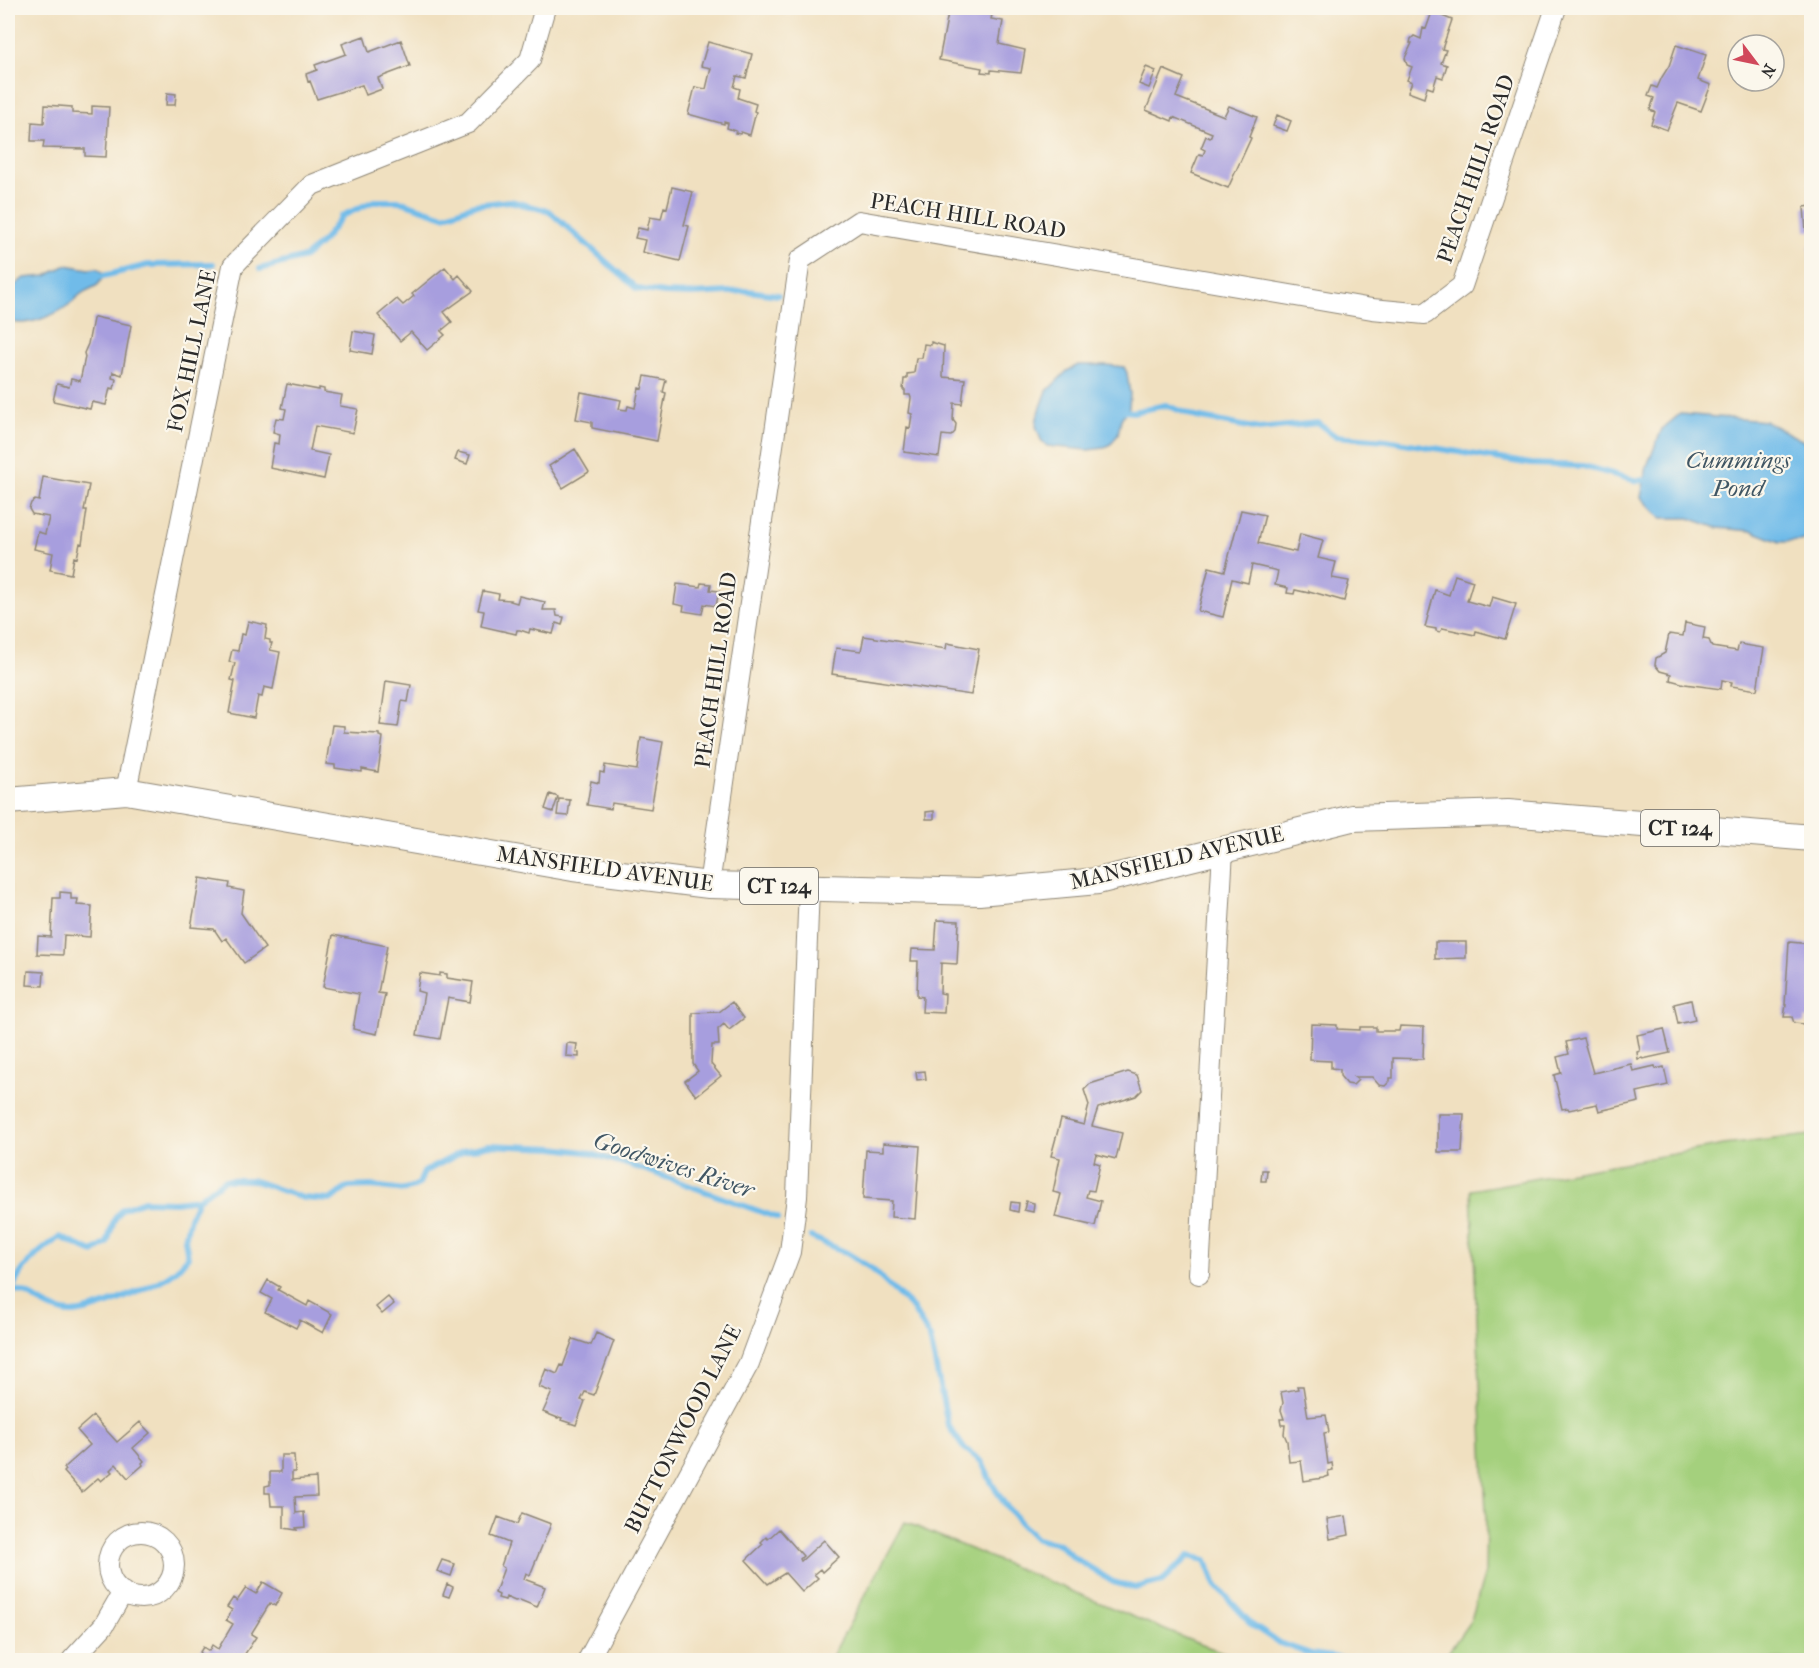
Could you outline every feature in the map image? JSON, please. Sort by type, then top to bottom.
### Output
[{"type":"main road","name":"MANSFIELD AVENUE","points":[[8,801],[126,791],[573,868],[709,885],[979,892],[1098,881],[1352,818],[1508,813],[1812,838]]},
{"type":"street","name":"FOX HILL LANE","points":[[126,791],[233,266],[312,185],[468,123],[531,60],[545,8]]},
{"type":"street","name":"PEACH HILL ROAD","points":[[709,885],[800,260],[859,221],[1372,309],[1425,314],[1462,286],[1556,8]]},
{"type":"street","points":[[1199,1274],[1223,850]]},
{"type":"street","name":"BUTTONWOOD LANE","points":[[588,1660],[749,1363],[790,1252],[797,1197],[809,887]]},
{"type":"street","points":[[72,1660],[104,1625],[123,1592]]},
{"type":"green space","points":[[1811,1135],[1811,1660],[1443,1660],[1471,1620],[1485,1573],[1486,1512],[1471,1190],[1724,1145]]},
{"type":"green space","points":[[905,1522],[1194,1642],[1245,1660],[830,1660]]},
{"type":"water","points":[[66,265],[97,268],[104,273],[97,285],[57,312],[31,322],[8,320],[8,300],[14,286],[24,278],[46,276]]},
{"type":"water","points":[[1078,365],[1124,367],[1127,373],[1129,407],[1121,419],[1118,434],[1112,443],[1104,448],[1088,450],[1047,446],[1041,440],[1036,426],[1047,391],[1067,371]]},
{"type":"water","name":"Cummings Pond","points":[[1680,414],[1765,421],[1811,445],[1811,537],[1801,541],[1780,542],[1752,531],[1718,528],[1689,518],[1661,518],[1641,497],[1647,466],[1662,429]]},
{"type":"water","points":[[1514,1654],[1542,1660],[1497,1660]]},
{"type":"building","points":[[949,8],[978,9],[977,12],[992,15],[991,19],[1003,21],[999,44],[1025,50],[1021,73],[991,70],[991,73],[981,72],[982,68],[939,60]]},
{"type":"building","points":[[1668,8],[1685,8],[1684,12]]},
{"type":"building","points":[[1432,12],[1452,20],[1442,49],[1446,50],[1441,63],[1447,65],[1443,78],[1437,76],[1433,89],[1427,87],[1424,98],[1408,92],[1412,82],[1407,80],[1412,67],[1407,65],[1405,58],[1412,43],[1410,43],[1411,39],[1414,36],[1421,39],[1423,28],[1426,29]]},
{"type":"building","points":[[364,36],[369,52],[401,40],[410,66],[378,78],[382,89],[366,95],[362,85],[317,99],[306,74],[317,70],[315,65],[346,54],[342,44]]},
{"type":"building","points":[[708,42],[752,54],[746,78],[737,76],[734,87],[740,89],[738,98],[756,104],[750,135],[735,133],[736,131],[727,128],[728,123],[724,122],[724,124],[688,114],[695,87],[706,89],[711,68],[701,66]]},
{"type":"building","points":[[1676,45],[1706,55],[1698,80],[1711,85],[1701,111],[1678,103],[1667,130],[1651,124],[1655,112],[1650,110],[1654,98],[1648,96],[1652,86],[1657,88],[1669,66]]},
{"type":"building","points":[[1146,67],[1156,71],[1149,88],[1139,84]]},
{"type":"building","points":[[1163,69],[1184,78],[1176,97],[1224,116],[1229,106],[1257,117],[1249,137],[1251,138],[1228,188],[1191,173],[1199,154],[1203,155],[1205,150],[1201,148],[1206,136],[1210,138],[1212,133],[1173,117],[1172,121],[1146,110]]},
{"type":"building","points":[[167,93],[176,94],[175,105],[166,105]]},
{"type":"building","points":[[45,105],[72,107],[72,113],[92,114],[92,106],[109,107],[106,157],[85,156],[85,149],[43,148],[44,141],[31,141],[32,122],[44,123]]},
{"type":"building","points":[[1277,115],[1291,121],[1287,131],[1273,126]]},
{"type":"building","points":[[672,187],[693,192],[684,225],[689,226],[680,261],[642,252],[645,240],[635,238],[638,228],[647,230],[650,217],[661,219],[664,207],[667,208]]},
{"type":"building","points":[[1812,206],[1812,231],[1806,231],[1804,207]]},
{"type":"building","points":[[1812,245],[1812,266],[1810,266],[1809,246]]},
{"type":"building","points":[[445,267],[455,279],[459,275],[473,291],[444,312],[452,322],[441,331],[445,335],[427,350],[411,332],[400,341],[378,315],[397,299],[403,305],[414,296],[412,294]]},
{"type":"building","points":[[95,317],[131,325],[122,375],[113,372],[112,378],[116,379],[114,389],[110,388],[106,405],[92,402],[90,409],[53,401],[57,384],[69,387],[71,379],[80,381],[84,353]]},
{"type":"building","points":[[353,331],[375,335],[372,354],[350,350]]},
{"type":"building","points":[[931,342],[944,346],[943,377],[965,379],[962,404],[954,403],[955,432],[951,436],[942,435],[939,457],[904,452],[907,427],[910,428],[912,414],[909,413],[910,395],[905,395],[905,390],[903,390],[904,379],[907,379],[907,374],[914,373],[916,358],[922,358],[924,344],[931,345]]},
{"type":"building","points":[[645,376],[666,380],[663,392],[666,393],[657,441],[592,428],[592,422],[576,419],[581,392],[621,400],[619,409],[627,410],[628,406],[635,408],[639,388],[642,389]]},
{"type":"building","points":[[287,384],[324,389],[324,392],[342,395],[340,406],[358,409],[353,433],[315,426],[310,451],[329,455],[324,479],[270,468],[274,443],[279,444],[280,434],[273,432],[276,418],[284,419],[286,409],[282,408]]},
{"type":"building","points":[[575,449],[589,472],[563,488],[549,466]]},
{"type":"building","points":[[458,452],[470,455],[467,464],[455,460]]},
{"type":"building","points":[[43,477],[89,485],[84,510],[87,510],[82,544],[80,543],[77,558],[74,557],[71,574],[50,570],[53,553],[34,549],[38,532],[45,534],[49,517],[32,514],[29,509],[31,503],[35,500],[39,501]]},
{"type":"building","points":[[1241,510],[1265,515],[1258,543],[1296,552],[1300,534],[1323,540],[1318,558],[1336,562],[1332,578],[1349,581],[1344,601],[1309,591],[1309,593],[1295,590],[1294,594],[1287,593],[1288,588],[1275,585],[1278,571],[1252,565],[1248,583],[1232,579],[1223,617],[1198,611],[1209,567],[1225,571]]},
{"type":"building","points":[[1455,575],[1473,581],[1467,601],[1489,607],[1492,597],[1516,604],[1505,639],[1476,631],[1475,635],[1443,628],[1440,632],[1425,627],[1435,590],[1449,595]]},
{"type":"building","points":[[701,583],[711,584],[710,590],[719,591],[716,606],[704,604],[702,614],[683,611],[684,606],[674,604],[677,584],[700,587]]},
{"type":"building","points":[[483,591],[499,594],[498,599],[517,603],[519,596],[545,602],[543,610],[556,610],[557,616],[564,617],[562,625],[556,623],[553,634],[530,629],[529,633],[517,630],[516,634],[481,626],[484,611],[478,610]]},
{"type":"building","points":[[248,621],[267,625],[265,639],[272,643],[270,650],[280,652],[273,689],[264,687],[262,697],[258,696],[254,718],[229,713],[235,681],[231,680],[235,663],[229,662],[232,650],[238,651],[241,634],[245,635]]},
{"type":"building","points":[[1685,623],[1705,627],[1703,639],[1709,640],[1712,647],[1737,651],[1739,644],[1764,648],[1757,690],[1731,686],[1732,682],[1722,680],[1721,689],[1685,684],[1670,680],[1671,674],[1660,671],[1655,665],[1656,658],[1665,653],[1669,634],[1683,636]]},
{"type":"building","points":[[864,636],[946,649],[947,643],[979,649],[971,695],[832,674],[836,648],[861,651]]},
{"type":"building","points":[[386,681],[411,685],[408,702],[402,701],[398,727],[380,725]]},
{"type":"building","points":[[332,725],[344,726],[344,732],[379,734],[383,737],[378,772],[335,768],[335,765],[326,764]]},
{"type":"building","points":[[641,738],[663,742],[651,809],[612,803],[611,809],[587,805],[591,781],[599,783],[600,772],[604,773],[605,765],[637,770]]},
{"type":"building","points":[[550,794],[558,797],[553,812],[545,809]]},
{"type":"building","points":[[559,799],[570,800],[568,816],[557,815]]},
{"type":"building","points":[[934,811],[934,819],[926,819],[926,812]]},
{"type":"building","points":[[200,878],[230,883],[229,888],[244,891],[241,913],[265,948],[244,963],[226,938],[222,941],[214,929],[191,927]]},
{"type":"building","points":[[60,892],[71,893],[71,899],[78,899],[77,905],[92,906],[90,937],[64,935],[63,955],[37,954],[38,936],[51,937],[53,898],[60,898]]},
{"type":"building","points":[[937,920],[959,921],[957,964],[941,963],[940,993],[945,994],[944,1013],[922,1012],[923,997],[917,996],[918,961],[911,961],[912,949],[935,950]]},
{"type":"building","points":[[333,935],[387,946],[378,993],[385,994],[377,1034],[353,1029],[359,994],[323,987]]},
{"type":"building","points":[[1435,942],[1466,942],[1466,958],[1435,959]]},
{"type":"building","points":[[1789,942],[1812,944],[1812,1018],[1805,1019],[1804,1024],[1794,1023],[1792,1017],[1784,1017]]},
{"type":"building","points":[[28,971],[44,972],[43,986],[27,985]]},
{"type":"building","points":[[420,973],[440,976],[440,973],[447,974],[447,978],[473,982],[470,1002],[448,998],[440,1039],[417,1035],[424,993],[417,991]]},
{"type":"building","points":[[1691,1000],[1695,1020],[1678,1024],[1674,1004]]},
{"type":"building","points":[[732,1002],[744,1018],[729,1030],[724,1024],[718,1029],[719,1045],[712,1045],[711,1064],[721,1076],[696,1096],[685,1081],[698,1071],[693,1064],[693,1013],[719,1012]]},
{"type":"building","points":[[1311,1024],[1337,1025],[1337,1029],[1360,1030],[1360,1027],[1376,1027],[1376,1031],[1399,1031],[1400,1026],[1424,1027],[1423,1059],[1393,1058],[1393,1078],[1390,1078],[1385,1086],[1379,1085],[1372,1077],[1354,1077],[1358,1080],[1353,1085],[1347,1084],[1340,1076],[1340,1069],[1331,1068],[1331,1061],[1310,1060]]},
{"type":"building","points":[[1664,1029],[1670,1053],[1638,1059],[1637,1052],[1640,1051],[1637,1035]]},
{"type":"building","points":[[1583,1038],[1593,1073],[1631,1064],[1633,1071],[1655,1066],[1656,1069],[1664,1067],[1668,1085],[1637,1092],[1639,1102],[1599,1111],[1597,1104],[1569,1110],[1568,1108],[1562,1109],[1554,1075],[1561,1073],[1557,1057],[1569,1054],[1566,1042]]},
{"type":"building","points":[[567,1043],[577,1044],[576,1052],[579,1053],[579,1057],[566,1056]]},
{"type":"building","points":[[925,1071],[926,1079],[917,1080],[916,1072]]},
{"type":"building","points":[[1128,1072],[1137,1075],[1142,1090],[1136,1096],[1098,1108],[1092,1126],[1122,1133],[1116,1159],[1096,1154],[1094,1162],[1100,1164],[1094,1191],[1088,1190],[1086,1197],[1101,1201],[1095,1226],[1055,1217],[1061,1194],[1053,1192],[1060,1158],[1051,1156],[1061,1119],[1084,1125],[1089,1105],[1084,1090],[1090,1084]]},
{"type":"building","points":[[1438,1114],[1464,1114],[1462,1152],[1438,1152]]},
{"type":"building","points":[[883,1143],[920,1146],[915,1219],[891,1217],[892,1201],[863,1199],[866,1150],[883,1151]]},
{"type":"building","points":[[1262,1170],[1267,1170],[1266,1181],[1261,1181]]},
{"type":"building","points":[[1026,1201],[1034,1203],[1033,1212],[1024,1210]]},
{"type":"building","points":[[1011,1202],[1019,1203],[1018,1212],[1010,1210]]},
{"type":"building","points":[[268,1280],[280,1287],[278,1290],[307,1306],[309,1301],[332,1314],[323,1333],[300,1320],[296,1328],[265,1312],[272,1299],[261,1293]]},
{"type":"building","points":[[388,1297],[394,1304],[382,1314],[376,1307]]},
{"type":"building","points":[[596,1333],[614,1341],[594,1395],[585,1392],[581,1400],[585,1401],[576,1425],[543,1412],[552,1392],[539,1387],[546,1369],[557,1374],[561,1365],[563,1366],[573,1339],[591,1345]]},
{"type":"building","points":[[1297,1386],[1303,1386],[1308,1417],[1326,1415],[1329,1432],[1324,1433],[1328,1464],[1332,1463],[1333,1470],[1328,1471],[1329,1476],[1323,1478],[1304,1481],[1301,1461],[1289,1462],[1284,1434],[1285,1425],[1281,1425],[1280,1419],[1284,1419],[1281,1410],[1283,1403],[1281,1392],[1298,1389]]},
{"type":"building","points":[[93,1416],[117,1442],[140,1422],[150,1433],[133,1448],[144,1461],[143,1465],[128,1478],[116,1464],[110,1470],[112,1472],[101,1481],[98,1478],[82,1492],[64,1472],[66,1470],[64,1468],[90,1445],[77,1430]]},
{"type":"building","points":[[281,1455],[294,1455],[295,1472],[292,1472],[292,1480],[316,1478],[317,1496],[295,1497],[296,1513],[304,1512],[305,1527],[296,1528],[297,1530],[284,1528],[284,1506],[271,1506],[270,1493],[265,1493],[265,1486],[270,1485],[270,1472],[281,1472]]},
{"type":"building","points":[[522,1513],[551,1524],[530,1575],[526,1573],[524,1579],[545,1587],[537,1607],[520,1600],[498,1598],[499,1595],[495,1593],[504,1568],[501,1566],[509,1543],[491,1536],[498,1517],[517,1524]]},
{"type":"building","points":[[1346,1516],[1349,1535],[1330,1539],[1327,1519]]},
{"type":"building","points":[[779,1529],[803,1556],[801,1561],[824,1540],[839,1557],[822,1572],[820,1569],[814,1574],[818,1578],[802,1592],[785,1573],[768,1584],[746,1560],[763,1544],[761,1542],[766,1537],[768,1539]]},
{"type":"building","points":[[442,1560],[455,1564],[451,1576],[437,1571]]},
{"type":"building","points":[[263,1582],[282,1593],[275,1606],[270,1603],[251,1634],[256,1637],[241,1660],[227,1656],[224,1660],[195,1660],[203,1647],[209,1651],[212,1645],[218,1649],[233,1624],[226,1620],[232,1610],[227,1607],[233,1598],[237,1601],[246,1588],[256,1594]]},
{"type":"building","points":[[447,1584],[453,1587],[449,1597],[443,1595]]},
{"type":"waterway","points":[[260,269],[305,257],[324,240],[342,216],[374,201],[399,201],[444,216],[474,205],[510,201],[549,211],[637,289],[664,293],[748,291],[778,295]]},
{"type":"waterway","points":[[95,278],[148,265],[213,264]]},
{"type":"waterway","points":[[1118,410],[1133,412],[1166,405],[1196,417],[1259,429],[1318,423],[1335,436],[1386,440],[1531,464],[1583,466],[1634,480],[1652,481]]},
{"type":"waterway","name":"Goodwives River","points":[[8,1291],[27,1294],[48,1307],[72,1313],[110,1303],[167,1277],[188,1257],[185,1239],[190,1217],[198,1199],[224,1180],[252,1180],[303,1198],[330,1200],[348,1187],[371,1186],[405,1190],[419,1184],[424,1172],[464,1151],[489,1145],[586,1152],[649,1171],[778,1218]]},
{"type":"waterway","points":[[12,1290],[20,1274],[32,1260],[60,1237],[93,1252],[107,1243],[114,1220],[122,1209],[144,1201],[175,1202],[198,1199]]},
{"type":"waterway","name":"Goodwives River","points":[[811,1237],[847,1253],[872,1269],[913,1309],[930,1338],[948,1425],[963,1447],[982,1462],[1004,1503],[1036,1539],[1059,1544],[1073,1557],[1113,1582],[1135,1588],[1162,1581],[1189,1556],[1206,1560],[1216,1585],[1252,1625],[1279,1643],[1311,1654],[1353,1660]]}]
